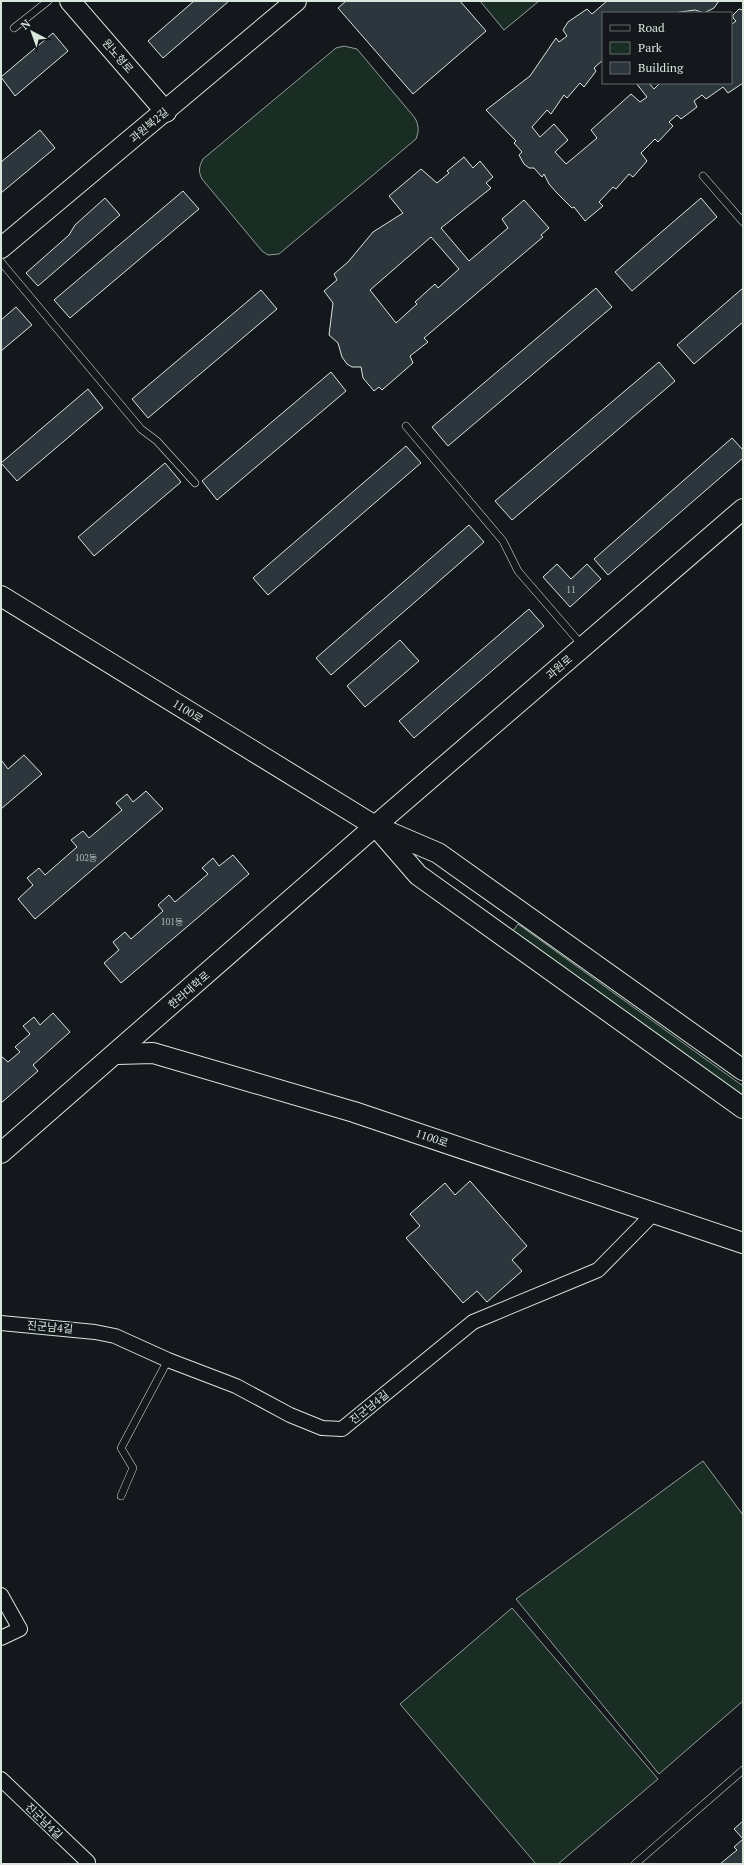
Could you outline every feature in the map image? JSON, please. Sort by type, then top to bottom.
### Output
[{"type":"main road","name":"원노형로","points":[[70,1],[166,112]]},
{"type":"main road","name":"과원북2길","points":[[1,248],[166,112],[296,1]]},
{"type":"main road","name":"과원로","points":[[375,826],[743,509]]},
{"type":"main road","name":"1100로","points":[[1,596],[375,826],[438,853],[743,1070]]},
{"type":"main road","name":"1100로","points":[[375,826],[418,875],[743,1108]]},
{"type":"main road","name":"한라대학로","points":[[1,1153],[117,1054],[375,826]]},
{"type":"main road","name":"1100로","points":[[117,1054],[153,1053],[347,1109],[743,1242]]},
{"type":"street","name":"진군남4길","points":[[1,1323],[88,1331],[115,1336],[168,1360],[236,1386],[296,1418],[322,1428],[342,1429],[473,1322],[598,1270],[654,1213]]},
{"type":"street","points":[[1,1595],[20,1628],[1,1638]]},
{"type":"street","name":"진군남4길","points":[[1,1779],[88,1862]]},
{"type":"lane","points":[[14,28],[48,1]]},
{"type":"lane","points":[[703,176],[743,222]]},
{"type":"lane","points":[[1,262],[140,429],[158,441],[195,483]]},
{"type":"lane","points":[[406,426],[503,541],[518,571],[583,647]]},
{"type":"lane","points":[[121,1496],[133,1468],[121,1448],[168,1360]]},
{"type":"lane","points":[[635,1864],[743,1770]]},
{"type":"green space","points":[[480,1],[539,1],[504,30]]},
{"type":"green space","points":[[344,46],[357,49],[415,118],[418,128],[416,139],[279,254],[268,255],[262,251],[202,179],[200,174],[201,164],[203,159],[336,48]]},
{"type":"green space","points":[[518,924],[743,1086],[743,1096],[513,931]]},
{"type":"green space","points":[[703,1461],[743,1515],[743,1701],[659,1774],[516,1599]]},
{"type":"green space","points":[[512,1608],[658,1779],[558,1864],[536,1864],[400,1704]]},
{"type":"building","points":[[194,1],[229,1],[163,58],[148,41]]},
{"type":"building","points":[[346,1],[460,1],[486,31],[413,94],[338,8]]},
{"type":"building","points":[[607,1],[719,1],[714,8],[706,12],[695,10],[680,12],[602,12],[602,61],[594,68],[596,71],[584,87],[580,83],[567,98],[564,95],[551,114],[547,110],[532,127],[540,137],[554,124],[568,140],[555,152],[566,164],[597,138],[591,130],[631,94],[640,102],[647,97],[637,84],[650,84],[654,89],[659,84],[732,84],[732,24],[736,21],[733,18],[733,15],[739,9],[743,10],[743,83],[728,93],[723,87],[706,99],[702,95],[694,101],[697,107],[681,119],[677,115],[669,122],[673,126],[658,142],[655,139],[641,153],[647,161],[633,177],[629,174],[616,189],[613,187],[599,202],[603,206],[585,221],[574,207],[572,208],[549,184],[544,174],[542,177],[534,168],[529,168],[524,164],[519,155],[522,152],[514,143],[516,141],[486,110],[530,76],[556,38],[559,42],[567,36],[563,30],[568,22],[587,9],[592,14]]},
{"type":"building","points":[[53,33],[68,51],[15,96],[1,77]]},
{"type":"building","points":[[40,130],[55,148],[1,193],[1,162]]},
{"type":"building","points":[[464,157],[473,168],[480,161],[493,177],[486,183],[491,188],[441,228],[469,261],[508,228],[502,219],[524,200],[549,228],[541,235],[543,237],[424,338],[428,342],[410,356],[413,363],[382,390],[379,387],[374,391],[363,378],[361,367],[352,367],[347,364],[342,357],[338,343],[329,335],[333,303],[324,291],[337,280],[334,274],[348,262],[373,232],[403,213],[389,196],[421,169],[437,183],[449,173],[447,171]],"holes":[[[431,237],[459,269],[438,288],[435,284],[415,302],[417,304],[396,323],[370,290]]]},
{"type":"building","points":[[183,191],[199,209],[70,318],[54,300]]},
{"type":"building","points":[[105,198],[120,215],[38,286],[26,273],[69,235],[75,225]]},
{"type":"building","points":[[701,198],[717,217],[632,291],[615,272]]},
{"type":"building","points":[[596,288],[612,307],[448,446],[432,427]]},
{"type":"building","points":[[743,288],[743,322],[694,364],[677,345]]},
{"type":"building","points":[[261,290],[277,309],[148,418],[132,399]]},
{"type":"building","points":[[16,307],[32,325],[1,351],[1,320]]},
{"type":"building","points":[[659,362],[675,381],[512,520],[495,501]]},
{"type":"building","points":[[331,372],[346,391],[217,500],[202,481]]},
{"type":"building","points":[[88,389],[103,408],[17,481],[1,463]]},
{"type":"building","points":[[732,438],[743,450],[743,458],[608,575],[594,559]]},
{"type":"building","points":[[406,446],[421,463],[268,595],[253,578]]},
{"type":"building","points":[[165,463],[181,482],[94,556],[78,537]]},
{"type":"building","points":[[469,525],[484,542],[331,675],[316,658]]},
{"type":"building","points":[[557,564],[571,579],[587,564],[601,579],[570,607],[543,577]]},
{"type":"building","points":[[529,609],[544,626],[414,738],[399,721]]},
{"type":"building","points":[[400,640],[419,661],[365,707],[347,686]]},
{"type":"building","points":[[24,755],[42,774],[1,809],[1,762],[2,761],[8,769]]},
{"type":"building","points":[[146,791],[163,809],[35,919],[18,899],[33,885],[27,878],[39,868],[45,875],[77,847],[71,840],[83,831],[89,838],[122,810],[116,803],[127,794],[133,802]]},
{"type":"building","points":[[233,855],[249,874],[121,983],[104,963],[119,950],[113,942],[125,932],[131,939],[163,911],[158,905],[169,895],[175,902],[208,874],[202,868],[213,858],[219,866]]},
{"type":"building","points":[[53,1013],[70,1032],[33,1065],[38,1071],[1,1103],[1,1056],[8,1062],[20,1052],[15,1047],[30,1034],[23,1026],[34,1017],[40,1025]]},
{"type":"building","points":[[470,1181],[527,1246],[512,1260],[522,1271],[487,1302],[477,1291],[463,1303],[406,1238],[420,1226],[410,1214],[445,1183],[455,1195]]},
{"type":"building","points":[[743,1821],[743,1839],[734,1829]]},
{"type":"building","points":[[743,1839],[743,1864],[720,1864],[737,1850],[734,1847]]}]
